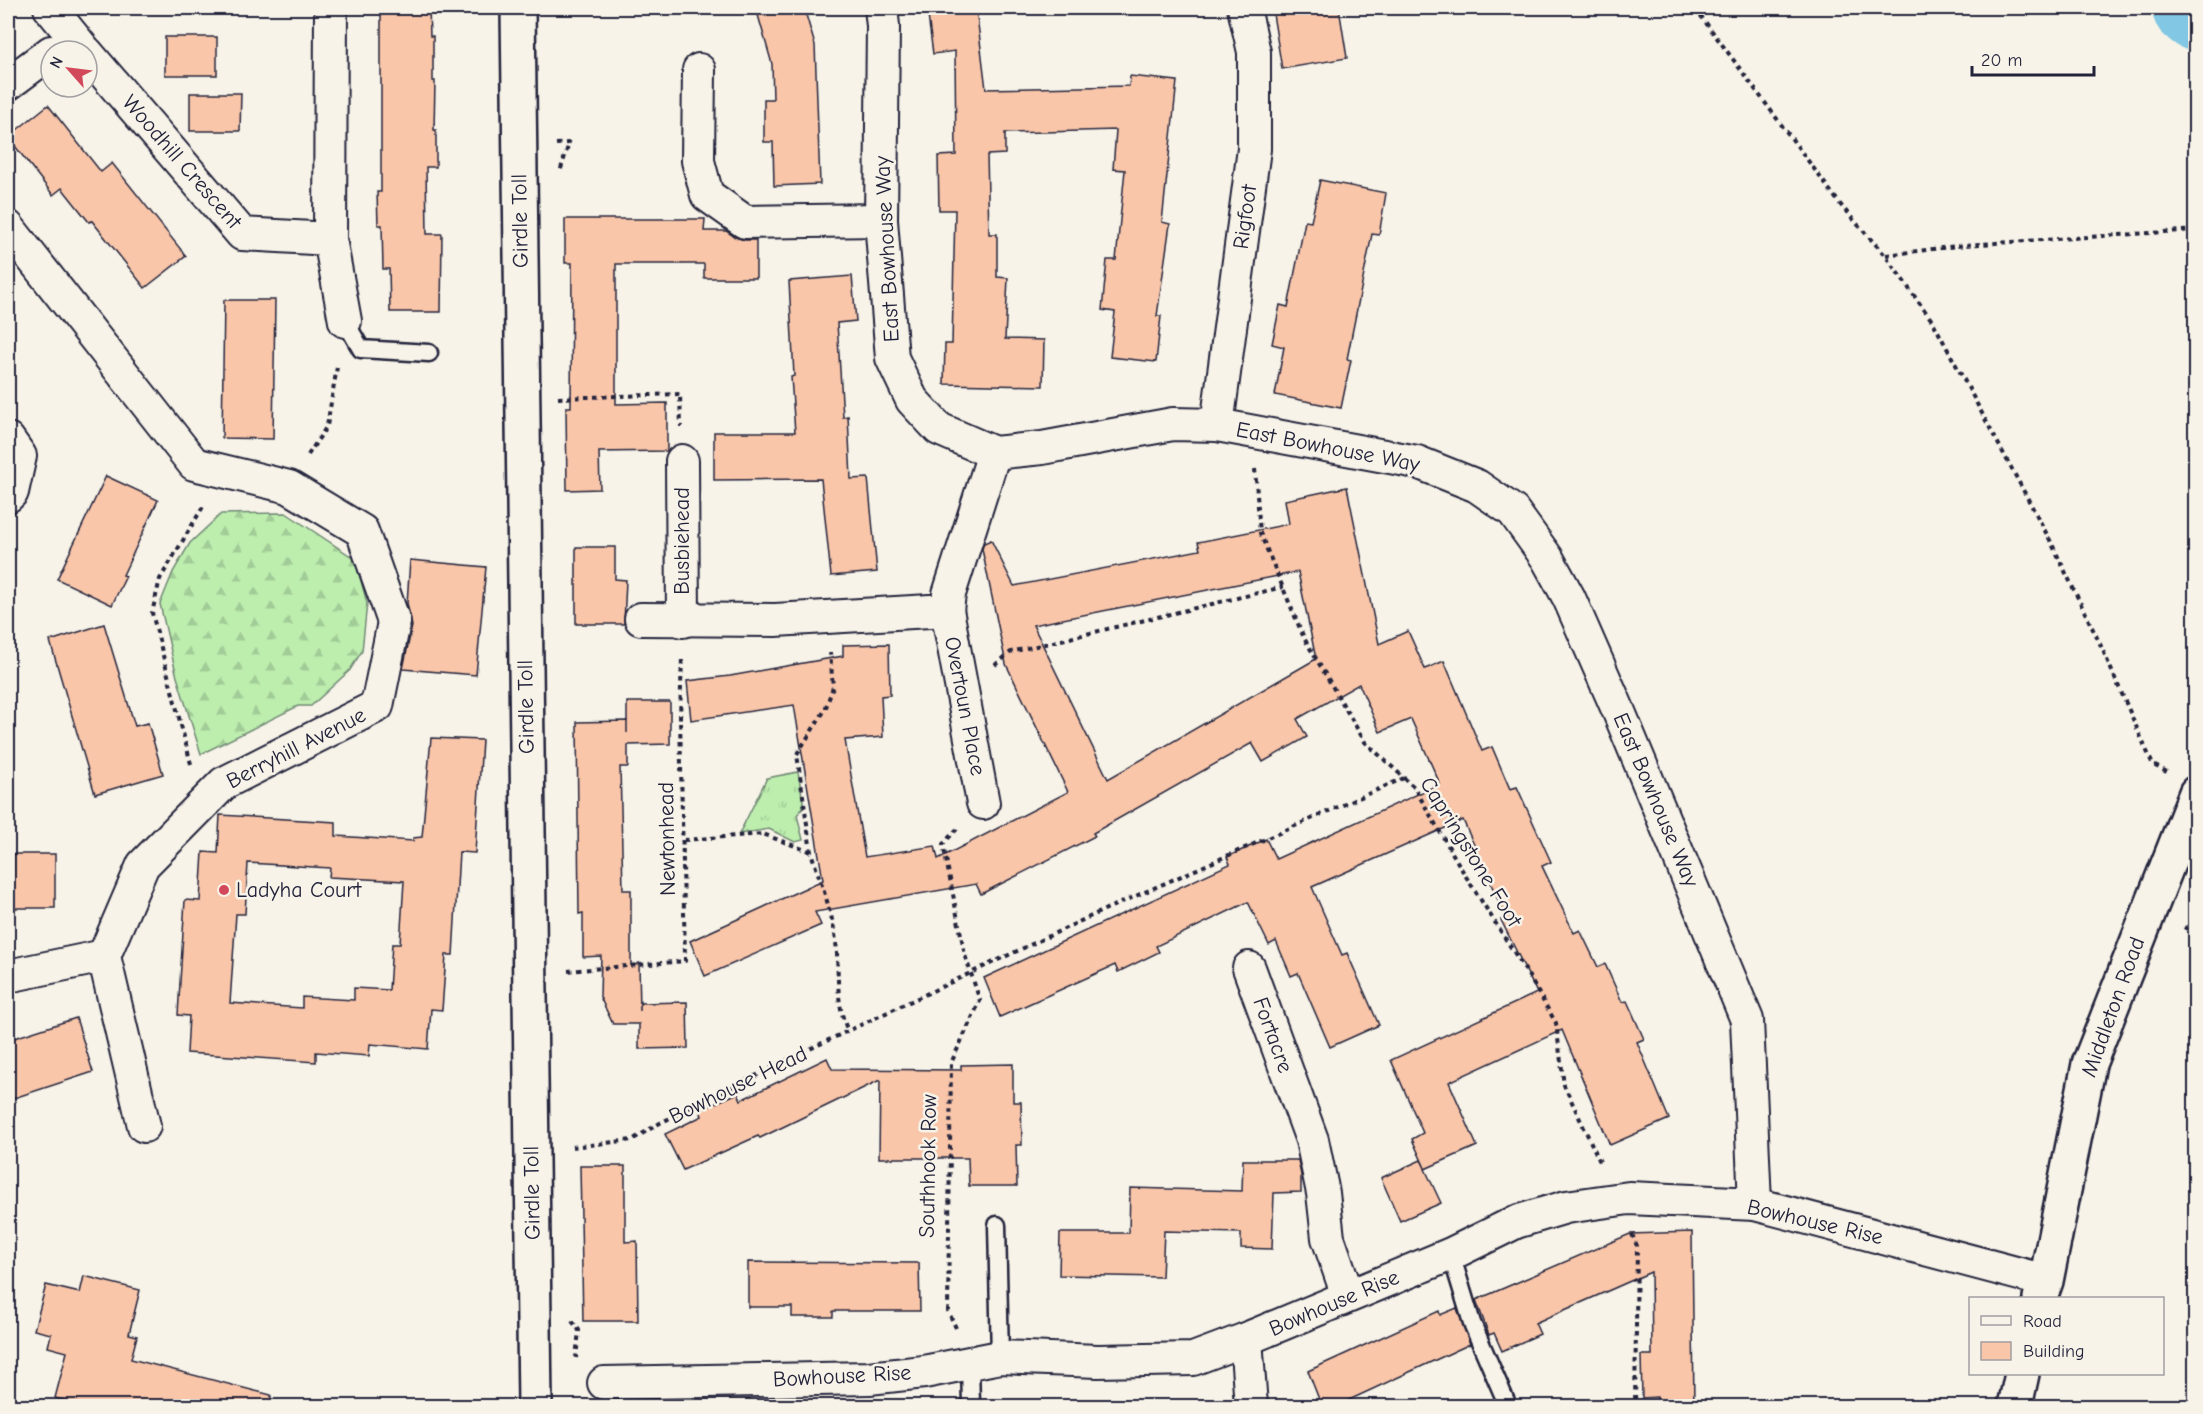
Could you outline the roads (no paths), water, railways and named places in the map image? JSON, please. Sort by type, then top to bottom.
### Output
[{"type":"street","name":"Woodhill Crescent","points":[[50,8],[65,39]]},
{"type":"street","points":[[331,8],[330,239],[345,321]]},
{"type":"street","name":"Girdle Toll","points":[[518,8],[535,1407]]},
{"type":"street","name":"East Bowhouse Way","points":[[881,8],[883,26],[881,220],[892,358],[912,400],[939,429],[994,453],[1042,448],[1173,424],[1217,426],[1417,462],[1477,486],[1513,511],[1547,558],[1569,598],[1747,1020],[1755,1204]]},
{"type":"street","name":"Rigfoot","points":[[1217,426],[1254,149],[1254,52],[1244,8]]},
{"type":"street","points":[[8,84],[39,66]]},
{"type":"street","points":[[699,70],[698,161],[707,195],[745,222],[881,220]]},
{"type":"street","name":"Woodhill Crescent","points":[[99,80],[242,234],[330,239]]},
{"type":"street","name":"Berryhill Avenue","points":[[8,227],[194,464],[288,486],[362,531],[394,621],[377,706],[224,783],[143,865],[104,956]]},
{"type":"street","points":[[8,439],[20,456],[12,492],[8,496]]},
{"type":"street","points":[[641,619],[683,621],[947,610],[949,594],[994,453]]},
{"type":"street","name":"Busbiehead","points":[[682,460],[683,621]]},
{"type":"street","name":"Overtoun Place","points":[[947,610],[983,803]]},
{"type":"street","name":"Middleton Road","points":[[2043,1290],[2089,1064],[2185,784]]},
{"type":"street","points":[[8,976],[104,956],[144,1126]]},
{"type":"street","name":"Fortacre","points":[[1249,968],[1312,1140],[1323,1193],[1328,1238],[1348,1296]]},
{"type":"street","name":"Bowhouse Rise","points":[[604,1383],[707,1393],[924,1372],[985,1360],[1193,1359],[1246,1340],[1450,1254],[1516,1222],[1566,1207],[1629,1198],[1755,1204],[2043,1290]]},
{"type":"street","points":[[1246,1340],[1251,1407]]},
{"type":"street","points":[[2015,1407],[2022,1375]]},
{"type":"lane","points":[[345,321],[361,350],[429,353]]},
{"type":"lane","points":[[971,1407],[985,1360],[997,1225]]},
{"type":"lane","points":[[1450,1254],[1472,1323],[1508,1407]]},
{"type":"waterway","points":[[2189,8],[2196,14]]},
{"type":"place","name":"Ladyha Court","points":[[224,890]]}]
